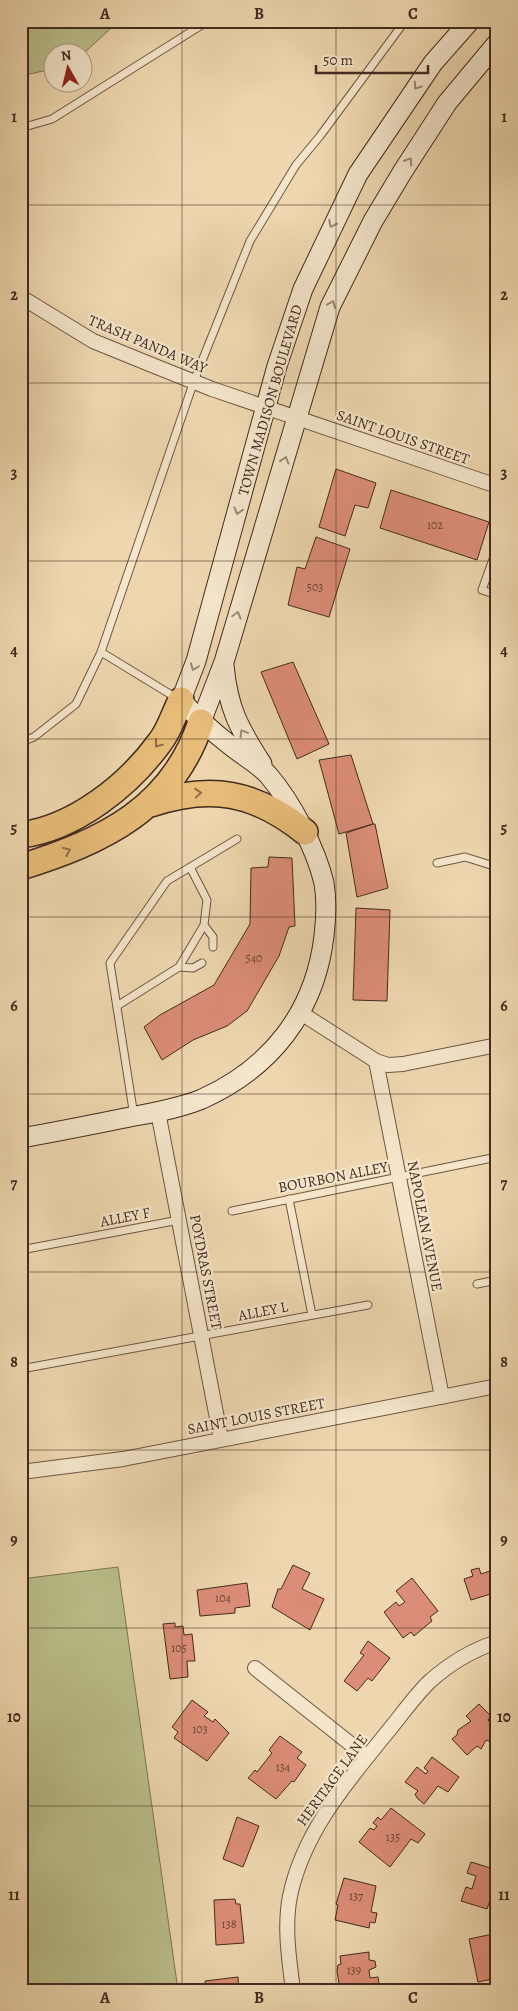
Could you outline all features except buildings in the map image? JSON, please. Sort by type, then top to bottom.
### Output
[{"type":"highway","points":[[21,836],[52,827],[78,815],[112,791],[162,741],[181,700]]},
{"type":"highway","points":[[151,804],[192,748],[201,722]]},
{"type":"highway","points":[[21,867],[95,840],[151,804],[177,795],[200,792],[232,794],[268,807],[289,819],[305,832]]},
{"type":"main road","name":"TOWN MADISON BOULEVARD","points":[[181,700],[196,661],[277,366],[303,289],[358,174],[433,63],[470,21]]},
{"type":"main road","name":"TOWN MADISON BOULEVARD","points":[[201,722],[224,662],[330,307],[369,230],[403,171],[447,103],[497,43]]},
{"type":"main road","points":[[21,1138],[158,1112],[200,1100],[236,1082],[269,1055],[301,1013],[321,960],[326,918],[324,884],[305,832],[237,724],[226,691],[224,662]]},
{"type":"main road","points":[[181,700],[201,722],[268,775]]},
{"type":"street","name":"TRASH PANDA WAY","points":[[21,297],[92,340],[194,381],[298,418]]},
{"type":"street","name":"SAINT LOUIS STREET","points":[[298,418],[497,486]]},
{"type":"street","points":[[301,1013],[376,1061],[388,1065],[403,1064],[497,1045]]},
{"type":"street","name":"NAPOLEAN AVENUE","points":[[376,1061],[442,1397]]},
{"type":"street","name":"POYDRAS STREET","points":[[158,1112],[221,1439]]},
{"type":"street","name":"SAINT LOUIS STREET","points":[[21,1472],[123,1459],[497,1386]]},
{"type":"street","name":"HERITAGE LANE","points":[[293,1990],[287,1942],[290,1897],[302,1855],[318,1825],[367,1757],[429,1682],[479,1648],[497,1642]]},
{"type":"street","points":[[255,1668],[367,1757]]},
{"type":"lane","points":[[21,128],[52,120],[208,21]]},
{"type":"lane","points":[[21,742],[34,737],[76,704],[101,652],[194,381],[250,241],[274,197],[296,165],[404,21]]},
{"type":"lane","points":[[497,548],[482,590],[497,595]]},
{"type":"lane","points":[[101,652],[181,700]]},
{"type":"lane","points":[[134,1116],[110,963],[167,881],[237,839]]},
{"type":"lane","points":[[436,863],[465,857],[497,866]]},
{"type":"lane","points":[[116,1006],[179,967],[204,925],[207,900],[190,867]]},
{"type":"lane","points":[[204,925],[213,938],[213,947]]},
{"type":"lane","points":[[179,967],[193,968],[202,963]]},
{"type":"lane","name":"BOURBON ALLEY","points":[[232,1211],[497,1158]]},
{"type":"lane","points":[[289,1199],[312,1315]]},
{"type":"lane","name":"ALLEY F","points":[[21,1250],[179,1220]]},
{"type":"lane","points":[[477,1284],[497,1280]]},
{"type":"lane","name":"ALLEY L","points":[[21,1369],[368,1305]]},
{"type":"green space","points":[[21,21],[115,21],[111,28],[92,46],[92,42],[42,42],[42,71],[21,76]]},
{"type":"green space","points":[[118,1567],[178,1990],[21,1990],[21,1579]]}]
